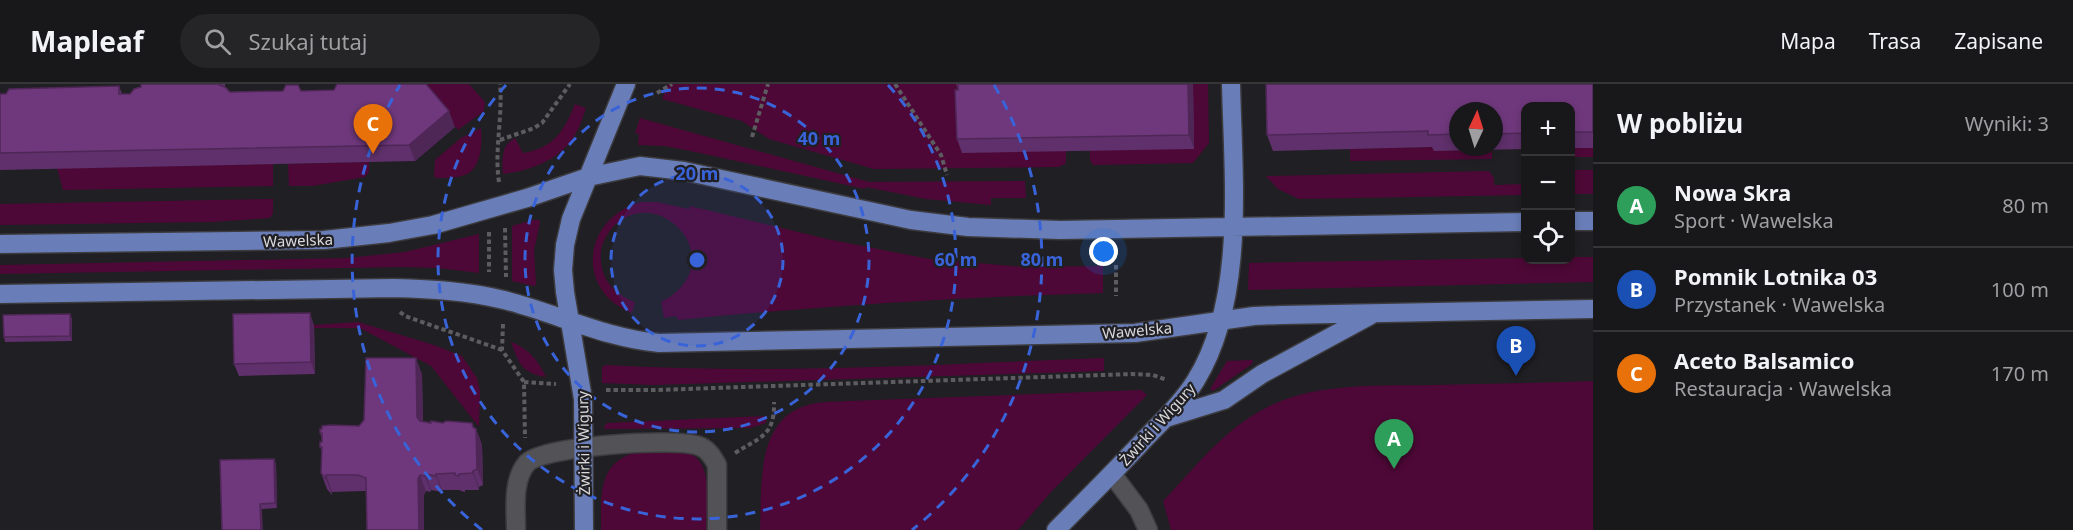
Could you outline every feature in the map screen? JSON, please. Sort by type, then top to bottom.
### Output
[{"type":"main road","name":"Żwirki i Wigury","points":[[584,530],[582,387],[564,282],[565,245],[572,219],[626,84]]},
{"type":"main road","name":"Żwirki i Wigury","points":[[1056,530],[1165,419],[1196,381],[1208,358],[1222,321],[1229,277],[1233,227],[1231,84]]},
{"type":"main road","name":"Wawelska","points":[[0,244],[314,240],[371,236],[433,225],[624,168],[655,167],[885,215],[968,227],[1060,230],[1233,227]]},
{"type":"main road","points":[[1575,221],[1593,221]]},
{"type":"main road","points":[[1233,227],[1521,222]]},
{"type":"main road","points":[[0,294],[369,288],[445,290],[505,300],[571,322]]},
{"type":"main road","name":"Wawelska","points":[[571,322],[623,338],[680,343],[1135,333],[1281,315],[1593,309]]},
{"type":"main road","points":[[1165,419],[1224,400],[1276,366],[1375,313]]},
{"type":"street","points":[[516,530],[517,489],[525,466],[536,458],[584,447],[635,443],[688,443],[706,449],[717,465],[717,530]]},
{"type":"street","points":[[1112,474],[1139,510],[1148,530]]},
{"type":"path","points":[[498,178],[500,84]]},
{"type":"path","points":[[500,140],[542,123],[570,84]]},
{"type":"path","points":[[657,93],[672,84]]},
{"type":"path","points":[[752,137],[768,84]]},
{"type":"path","points":[[895,84],[941,155],[947,175]]},
{"type":"path","points":[[505,227],[506,280]]},
{"type":"path","points":[[489,231],[489,276]]},
{"type":"path","points":[[1116,265],[1116,296]]},
{"type":"path","points":[[369,288],[405,316],[502,350],[524,382],[525,466]]},
{"type":"path","points":[[502,350],[503,335]]},
{"type":"path","points":[[602,389],[655,390],[1132,374],[1147,374],[1165,379]]},
{"type":"path","points":[[524,382],[552,384]]},
{"type":"path","points":[[717,465],[765,434],[773,422],[774,402]]},
{"type":"shaded area","points":[[418,84],[469,84],[485,102],[484,111],[458,130]]},
{"type":"shaded area","points":[[668,84],[960,84],[1066,151],[1066,163],[1059,167],[874,169],[769,139],[742,121],[662,99]]},
{"type":"shaded area","points":[[1193,84],[1208,84],[1209,143],[1193,163],[1093,165],[1090,160],[1090,151]]},
{"type":"shaded area","points":[[575,104],[586,108],[580,126],[564,149],[540,164],[521,171],[503,174],[503,153],[510,141],[515,138],[523,153],[543,147],[557,137]]},
{"type":"shaded area","points":[[640,118],[869,182],[1025,181],[1026,198],[991,198],[991,205],[926,199],[866,187],[865,189],[686,150],[638,145],[639,134],[635,133]]},
{"type":"shaded area","points":[[481,128],[480,153],[472,170],[457,177],[434,177],[435,160],[461,138]]},
{"type":"shaded area","points":[[1434,147],[1434,151],[1449,151],[1449,156],[1492,156],[1492,159],[1350,161],[1350,149]]},
{"type":"shaded area","points":[[1575,148],[1593,148],[1593,157],[1575,157]]},
{"type":"shaded area","points":[[369,162],[369,172],[365,177],[312,186],[289,186],[288,164]]},
{"type":"shaded area","points":[[273,164],[273,186],[63,190],[57,168]]},
{"type":"shaded area","points":[[1575,170],[1593,170],[1593,194],[1575,194]]},
{"type":"shaded area","points":[[1489,171],[1494,178],[1494,185],[1521,184],[1521,195],[1299,199],[1278,189],[1266,176]]},
{"type":"shaded area","points":[[273,199],[273,213],[270,218],[212,222],[0,225],[0,204]]},
{"type":"shaded area","points":[[641,202],[657,202],[689,209],[690,206],[827,239],[929,259],[1024,267],[1103,266],[1103,293],[891,303],[678,320],[676,316],[664,318],[661,302],[682,286],[691,267],[691,248],[682,232],[667,219],[650,213],[630,215],[612,228],[601,248],[602,269],[605,276],[617,292],[635,302],[632,313],[613,302],[601,288],[594,272],[593,255],[597,238],[607,223],[622,210]]},
{"type":"shaded area","points":[[539,220],[540,223],[534,250],[536,285],[534,286],[512,281],[512,226]]},
{"type":"shaded area","points":[[479,234],[479,273],[404,267],[0,274],[0,265],[347,258],[405,252]]},
{"type":"shaded area","points":[[1575,257],[1593,257],[1593,282],[1248,290],[1249,263],[1521,258],[1521,264],[1575,264]]},
{"type":"shaded area","points":[[358,322],[462,356],[477,378],[480,391],[479,427],[431,366],[360,328],[314,328],[314,325]]},
{"type":"shaded area","points":[[511,342],[532,356],[546,377],[531,373],[522,366]]},
{"type":"shaded area","points":[[1104,358],[1104,371],[654,385],[602,383],[602,367],[606,365],[793,369]]},
{"type":"shaded area","points":[[1253,360],[1252,364],[1213,391],[1210,389],[1227,361]]},
{"type":"shaded area","points":[[1593,381],[1593,530],[1171,530],[1163,501],[1210,450],[1236,427],[1249,417],[1283,400],[1303,394],[1346,387]]},
{"type":"shaded area","points":[[1141,390],[1147,395],[1051,492],[1018,530],[760,530],[762,474],[771,437],[780,422],[793,411],[812,404]]},
{"type":"shaded area","points":[[766,416],[766,423],[750,428],[604,429],[607,423]]},
{"type":"shaded area","points":[[638,452],[684,452],[694,456],[701,463],[707,485],[706,530],[601,530],[602,493],[608,472],[615,463]]},
{"type":"building","points":[[141,84],[219,84],[230,92],[283,91],[286,85],[298,85],[301,91],[334,90],[337,84],[426,84],[449,111],[409,145],[0,153],[0,94],[6,94],[9,89],[119,86],[119,94],[130,94],[134,89],[141,87]]},
{"type":"building","points":[[958,84],[1188,84],[1189,135],[957,139],[955,90],[958,90]]},
{"type":"building","points":[[1266,84],[1593,84],[1593,132],[1575,132],[1575,102],[1521,102],[1521,133],[1503,134],[1503,102],[1449,102],[1449,134],[1428,135],[1428,131],[1267,135]]},
{"type":"building","points":[[310,313],[311,362],[234,364],[233,314]]},
{"type":"building","points":[[70,314],[70,336],[4,337],[3,315]]},
{"type":"building","points":[[366,358],[416,358],[417,417],[420,421],[472,423],[476,429],[477,469],[473,473],[459,474],[459,476],[455,473],[436,474],[436,476],[420,475],[418,479],[419,530],[367,530],[366,478],[358,475],[326,475],[326,479],[321,473],[322,433],[320,429],[322,426],[359,426],[364,420]]},
{"type":"building","points":[[274,459],[275,503],[260,504],[261,530],[222,530],[220,460]]},
{"type":"place","name":"Aceto Balsamico","points":[[373,154]]},
{"type":"place","name":"Pomnik Lotnika 03","points":[[1516,376]]},
{"type":"place","name":"Nowa Skra","points":[[1394,469]]}]
